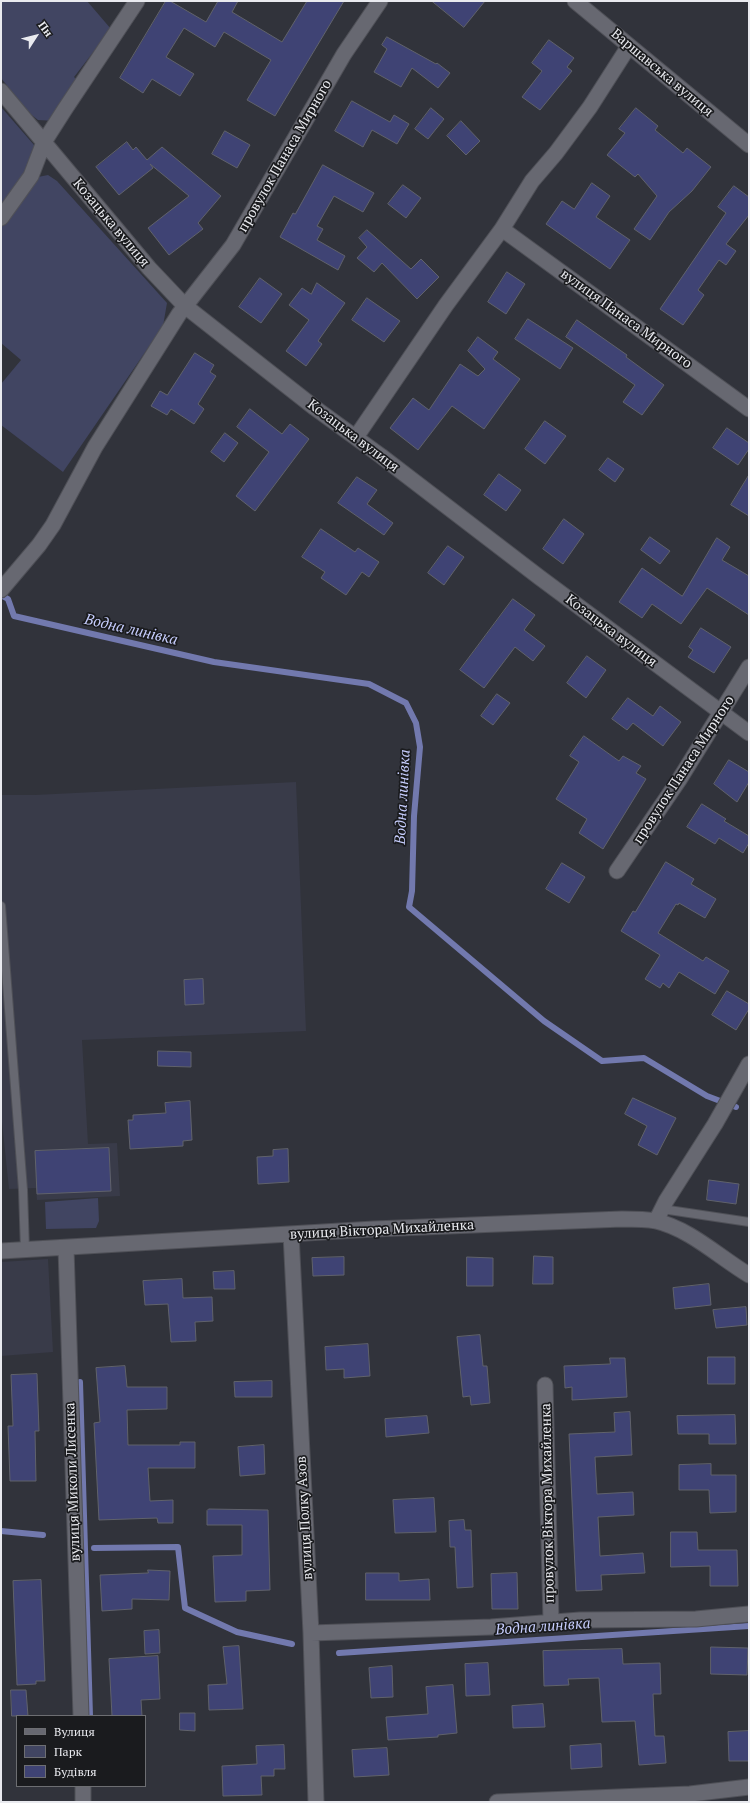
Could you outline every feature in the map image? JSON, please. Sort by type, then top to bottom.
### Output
[{"type":"street","points":[[1,218],[31,176],[44,142],[137,1]]},
{"type":"street","name":"провулок Панаса Мирного","points":[[1,590],[46,535],[63,508],[95,447],[185,306],[233,245],[344,54],[380,1]]},
{"type":"street","name":"Варшавська вулиця","points":[[575,1],[749,145]]},
{"type":"street","points":[[356,437],[442,311],[502,229],[532,180],[556,153],[590,107],[629,46]]},
{"type":"street","name":"Козацька вулиця","points":[[1,91],[149,268],[185,306],[315,408],[356,437],[538,577],[749,733]]},
{"type":"street","name":"вулиця Панаса Мирного","points":[[502,229],[749,409]]},
{"type":"street","name":"провулок Панаса Мирного","points":[[617,871],[679,780],[749,667]]},
{"type":"street","points":[[659,1215],[749,1064]]},
{"type":"street","name":"вулиця Віктора Михайленка","points":[[1,1251],[292,1234],[622,1219],[659,1215],[749,1275]]},
{"type":"street","name":"вулиця Полку Азов","points":[[292,1234],[311,1633],[316,1802]]},
{"type":"street","name":"вулиця Миколи Лисенка","points":[[66,1248],[81,1715]]},
{"type":"street","name":"провулок Віктора Михайленка","points":[[545,1386],[551,1621]]},
{"type":"street","name":"провулок Віктора Михайленка","points":[[311,1633],[484,1627],[551,1621],[696,1619],[749,1614]]},
{"type":"street","points":[[83,1787],[83,1802]]},
{"type":"street","points":[[497,1802],[690,1798],[749,1787]]},
{"type":"lane","points":[[1,906],[4,964],[23,1190],[25,1250]]},
{"type":"lane","points":[[659,1215],[749,1222]]},
{"type":"shaded area","points":[[296,782],[306,1031],[82,1040],[88,1144],[117,1143],[120,1196],[37,1200],[36,1188],[9,1189],[1,1122],[1,795],[35,795]]},
{"type":"shaded area","points":[[48,1259],[53,1352],[1,1356],[1,1262]]},
{"type":"green space","points":[[1,1],[87,1],[111,29],[74,77],[78,81],[57,121],[38,120],[28,112],[1,78]]},
{"type":"green space","points":[[1,107],[34,145],[34,161],[38,177],[48,175],[57,181],[167,303],[163,326],[63,472],[1,425],[1,384],[21,360],[1,343]]},
{"type":"green space","points":[[98,1198],[99,1221],[96,1228],[46,1229],[45,1202]]},
{"type":"building","points":[[166,1],[170,1],[206,22],[218,1],[238,1],[232,12],[282,42],[307,1],[344,1],[275,116],[247,100],[271,60],[224,32],[215,47],[184,28],[166,57],[194,74],[180,96],[152,79],[143,93],[120,78]]},
{"type":"building","points":[[432,1],[485,1],[464,27]]},
{"type":"building","points":[[387,37],[436,64],[437,63],[450,73],[438,88],[412,68],[401,87],[374,72],[387,49],[382,45]]},
{"type":"building","points":[[549,40],[574,58],[567,67],[572,71],[540,110],[522,97],[542,71],[532,63]]},
{"type":"building","points":[[352,101],[390,122],[394,115],[409,124],[397,144],[372,130],[363,147],[335,131]]},
{"type":"building","points":[[431,108],[444,119],[428,139],[415,129]]},
{"type":"building","points":[[636,108],[658,126],[655,130],[683,153],[687,148],[711,167],[692,191],[669,212],[650,240],[634,229],[657,196],[638,174],[635,177],[607,155],[625,133],[619,129]]},
{"type":"building","points":[[461,121],[480,141],[466,155],[447,136]]},
{"type":"building","points":[[225,131],[250,145],[237,168],[212,154]]},
{"type":"building","points":[[127,142],[133,150],[136,147],[147,160],[162,147],[221,196],[198,223],[203,229],[169,255],[148,228],[189,196],[150,164],[153,168],[119,195],[96,167]]},
{"type":"building","points":[[323,165],[374,193],[363,212],[334,196],[317,226],[323,229],[317,240],[345,256],[338,270],[280,237]]},
{"type":"building","points":[[592,183],[610,196],[596,217],[630,240],[610,269],[546,224],[562,201],[574,209]]},
{"type":"building","points":[[403,185],[421,198],[406,218],[388,204]]},
{"type":"building","points":[[734,186],[749,197],[749,215],[726,244],[736,251],[726,265],[719,260],[698,290],[704,295],[683,325],[660,309],[726,213],[718,207]]},
{"type":"building","points":[[367,230],[411,269],[421,259],[439,277],[417,299],[382,263],[374,272],[357,258],[367,247],[359,238]]},
{"type":"building","points":[[507,272],[525,284],[506,314],[488,302]]},
{"type":"building","points":[[260,278],[282,294],[261,323],[239,307]]},
{"type":"building","points":[[317,283],[345,303],[318,341],[322,344],[306,366],[286,351],[309,320],[289,305],[302,288],[311,294]]},
{"type":"building","points":[[367,298],[400,321],[384,342],[352,320]]},
{"type":"building","points":[[528,319],[573,348],[560,369],[515,339]]},
{"type":"building","points":[[577,320],[627,355],[626,357],[664,385],[642,415],[623,402],[635,385],[566,337]]},
{"type":"building","points":[[478,337],[498,352],[493,359],[520,379],[484,429],[452,406],[418,450],[390,428],[413,398],[429,410],[460,364],[478,376],[485,369],[468,351]]},
{"type":"building","points":[[195,353],[214,365],[210,372],[216,376],[198,404],[204,409],[194,424],[171,409],[167,415],[151,406],[160,391],[167,395]]},
{"type":"building","points":[[250,409],[282,434],[290,424],[309,439],[255,511],[236,496],[269,452],[237,427]]},
{"type":"building","points":[[545,421],[566,436],[545,464],[525,449]]},
{"type":"building","points":[[727,428],[749,443],[749,449],[738,465],[713,448]]},
{"type":"building","points":[[225,433],[238,443],[224,462],[211,452]]},
{"type":"building","points":[[608,458],[624,469],[615,482],[599,470]]},
{"type":"building","points":[[499,474],[521,490],[506,511],[484,495]]},
{"type":"building","points":[[749,475],[749,516],[731,505]]},
{"type":"building","points":[[357,477],[377,490],[367,504],[393,523],[384,535],[338,503]]},
{"type":"building","points":[[564,519],[584,534],[563,564],[543,549]]},
{"type":"building","points":[[321,529],[355,552],[358,548],[379,562],[369,577],[362,572],[346,595],[321,578],[325,572],[302,557]]},
{"type":"building","points":[[650,537],[670,551],[660,564],[641,550]]},
{"type":"building","points":[[717,538],[730,547],[722,560],[749,576],[749,615],[707,588],[681,624],[652,604],[642,618],[619,602],[642,568],[682,596]]},
{"type":"building","points":[[448,546],[464,557],[444,585],[428,573]]},
{"type":"building","points":[[513,599],[535,615],[524,630],[545,646],[533,661],[515,647],[484,688],[460,670]]},
{"type":"building","points":[[701,628],[731,647],[714,673],[688,657],[693,650],[689,647]]},
{"type":"building","points":[[587,656],[606,670],[586,698],[567,683]]},
{"type":"building","points":[[497,694],[510,703],[493,725],[481,716]]},
{"type":"building","points":[[628,698],[653,716],[660,706],[681,722],[663,746],[633,723],[627,730],[612,719]]},
{"type":"building","points":[[584,736],[619,761],[623,756],[641,766],[636,773],[646,779],[603,849],[579,833],[587,819],[556,799],[579,762],[570,756]]},
{"type":"building","points":[[729,760],[749,772],[749,782],[737,802],[714,784]]},
{"type":"building","points":[[702,804],[726,819],[724,821],[749,836],[749,843],[743,853],[719,838],[715,844],[687,827]]},
{"type":"building","points":[[666,862],[694,879],[691,884],[716,899],[705,918],[679,903],[678,905],[676,904],[658,933],[703,961],[706,957],[729,971],[715,994],[679,972],[669,988],[663,983],[660,988],[645,979],[660,955],[621,931],[633,911],[635,912]]},
{"type":"building","points":[[562,863],[585,877],[569,903],[546,889]]},
{"type":"building","points":[[203,979],[204,1004],[185,1005],[184,980]]},
{"type":"building","points":[[727,991],[749,1004],[749,1009],[736,1030],[712,1015]]},
{"type":"building","points":[[158,1051],[191,1052],[191,1067],[158,1066]]},
{"type":"building","points":[[633,1098],[676,1118],[657,1155],[638,1145],[647,1126],[625,1114]]},
{"type":"building","points":[[190,1101],[192,1140],[183,1141],[183,1146],[130,1149],[128,1120],[133,1120],[133,1115],[166,1113],[165,1103]]},
{"type":"building","points":[[109,1148],[111,1191],[37,1194],[35,1151]]},
{"type":"building","points":[[288,1149],[289,1182],[258,1184],[257,1157],[273,1156],[273,1150]]},
{"type":"building","points":[[709,1180],[739,1184],[736,1204],[707,1200]]},
{"type":"building","points":[[534,1256],[553,1257],[553,1284],[533,1284]]},
{"type":"building","points":[[344,1257],[344,1275],[313,1276],[312,1258]]},
{"type":"building","points":[[467,1257],[493,1258],[493,1286],[467,1286]]},
{"type":"building","points":[[234,1271],[235,1289],[214,1289],[213,1272]]},
{"type":"building","points":[[182,1279],[183,1298],[212,1297],[213,1321],[195,1322],[196,1341],[171,1342],[168,1304],[145,1305],[143,1281]]},
{"type":"building","points":[[709,1284],[711,1305],[675,1309],[673,1288]]},
{"type":"building","points":[[746,1307],[747,1325],[716,1328],[713,1310]]},
{"type":"building","points":[[480,1335],[483,1366],[487,1366],[490,1403],[471,1405],[470,1396],[463,1397],[457,1337]]},
{"type":"building","points":[[368,1344],[370,1376],[344,1378],[344,1369],[326,1370],[325,1347]]},
{"type":"building","points":[[708,1357],[735,1357],[735,1384],[708,1384]]},
{"type":"building","points":[[610,1358],[625,1358],[627,1397],[572,1400],[572,1387],[565,1388],[564,1366],[610,1364]]},
{"type":"building","points":[[125,1366],[127,1387],[167,1387],[167,1409],[127,1410],[128,1445],[180,1445],[180,1442],[195,1442],[195,1468],[148,1468],[150,1501],[173,1500],[173,1523],[158,1523],[157,1518],[99,1520],[94,1423],[100,1422],[96,1368]]},
{"type":"building","points":[[37,1374],[39,1431],[35,1431],[36,1481],[10,1481],[8,1426],[13,1426],[11,1375]]},
{"type":"building","points":[[272,1381],[272,1397],[235,1397],[234,1382]]},
{"type":"building","points":[[630,1412],[632,1455],[595,1457],[597,1494],[633,1492],[634,1515],[598,1517],[600,1556],[643,1553],[645,1573],[601,1575],[602,1590],[576,1591],[569,1434],[615,1432],[614,1413]]},
{"type":"building","points":[[735,1415],[736,1444],[709,1444],[709,1434],[678,1434],[677,1416]]},
{"type":"building","points":[[427,1416],[429,1433],[386,1437],[385,1419]]},
{"type":"building","points":[[264,1445],[265,1474],[240,1476],[238,1447]]},
{"type":"building","points":[[711,1464],[711,1475],[736,1475],[736,1512],[710,1513],[709,1490],[679,1490],[679,1465]]},
{"type":"building","points":[[434,1498],[436,1532],[395,1533],[393,1500]]},
{"type":"building","points":[[209,1509],[268,1510],[270,1590],[246,1591],[246,1601],[215,1602],[213,1556],[242,1555],[242,1525],[207,1525],[207,1511]]},
{"type":"building","points":[[464,1520],[465,1530],[471,1530],[473,1587],[457,1588],[455,1547],[450,1547],[449,1521]]},
{"type":"building","points":[[671,1532],[697,1532],[698,1550],[737,1550],[738,1586],[710,1586],[710,1566],[671,1567]]},
{"type":"building","points":[[148,1570],[170,1571],[169,1600],[132,1599],[132,1609],[102,1611],[100,1575],[148,1573]]},
{"type":"building","points":[[366,1573],[399,1573],[399,1581],[429,1579],[430,1600],[366,1600]]},
{"type":"building","points":[[517,1573],[518,1609],[492,1609],[491,1574]]},
{"type":"building","points":[[41,1580],[45,1681],[36,1681],[36,1684],[17,1685],[13,1581]]},
{"type":"building","points":[[159,1630],[160,1653],[145,1654],[144,1631]]},
{"type":"building","points":[[239,1646],[243,1709],[209,1710],[208,1685],[227,1684],[223,1647]]},
{"type":"building","points":[[711,1647],[748,1648],[747,1675],[711,1674]]},
{"type":"building","points":[[622,1649],[623,1664],[660,1663],[661,1694],[653,1694],[655,1736],[664,1736],[666,1763],[639,1765],[635,1721],[602,1722],[599,1678],[568,1679],[569,1685],[544,1686],[543,1651]]},
{"type":"building","points":[[158,1656],[160,1699],[141,1700],[142,1715],[112,1715],[109,1659]]},
{"type":"building","points":[[488,1663],[490,1695],[466,1696],[465,1664]]},
{"type":"building","points":[[392,1666],[393,1697],[371,1698],[369,1668]]},
{"type":"building","points":[[453,1685],[457,1733],[438,1735],[438,1737],[388,1740],[386,1717],[428,1714],[426,1687]]},
{"type":"building","points":[[11,1690],[26,1690],[28,1715],[12,1716]]},
{"type":"building","points":[[543,1704],[545,1727],[513,1728],[512,1706]]},
{"type":"building","points":[[180,1713],[195,1713],[195,1731],[180,1730]]},
{"type":"building","points":[[749,1731],[749,1761],[729,1761],[728,1732]]},
{"type":"building","points":[[601,1744],[602,1767],[571,1769],[570,1746]]},
{"type":"building","points":[[284,1745],[285,1769],[274,1769],[274,1776],[261,1776],[262,1795],[223,1796],[222,1766],[257,1764],[256,1746]]},
{"type":"building","points":[[387,1748],[389,1775],[354,1777],[352,1750]]},
{"type":"waterway","name":"Водна линівка","points":[[1,595],[8,599],[14,616],[214,662],[369,684],[406,703],[416,723],[420,747],[414,816],[412,891],[409,907],[544,1021],[602,1061],[644,1058],[707,1096],[736,1107]]},
{"type":"waterway","name":"Водна линівка","points":[[80,1382],[90,1715]]},
{"type":"waterway","name":"Водна линівка","points":[[1,1531],[43,1535]]},
{"type":"waterway","name":"Водна линівка","points":[[94,1548],[178,1547],[185,1608],[237,1632],[292,1644]]},
{"type":"waterway","name":"Водна линівка","points":[[339,1653],[749,1626]]}]
